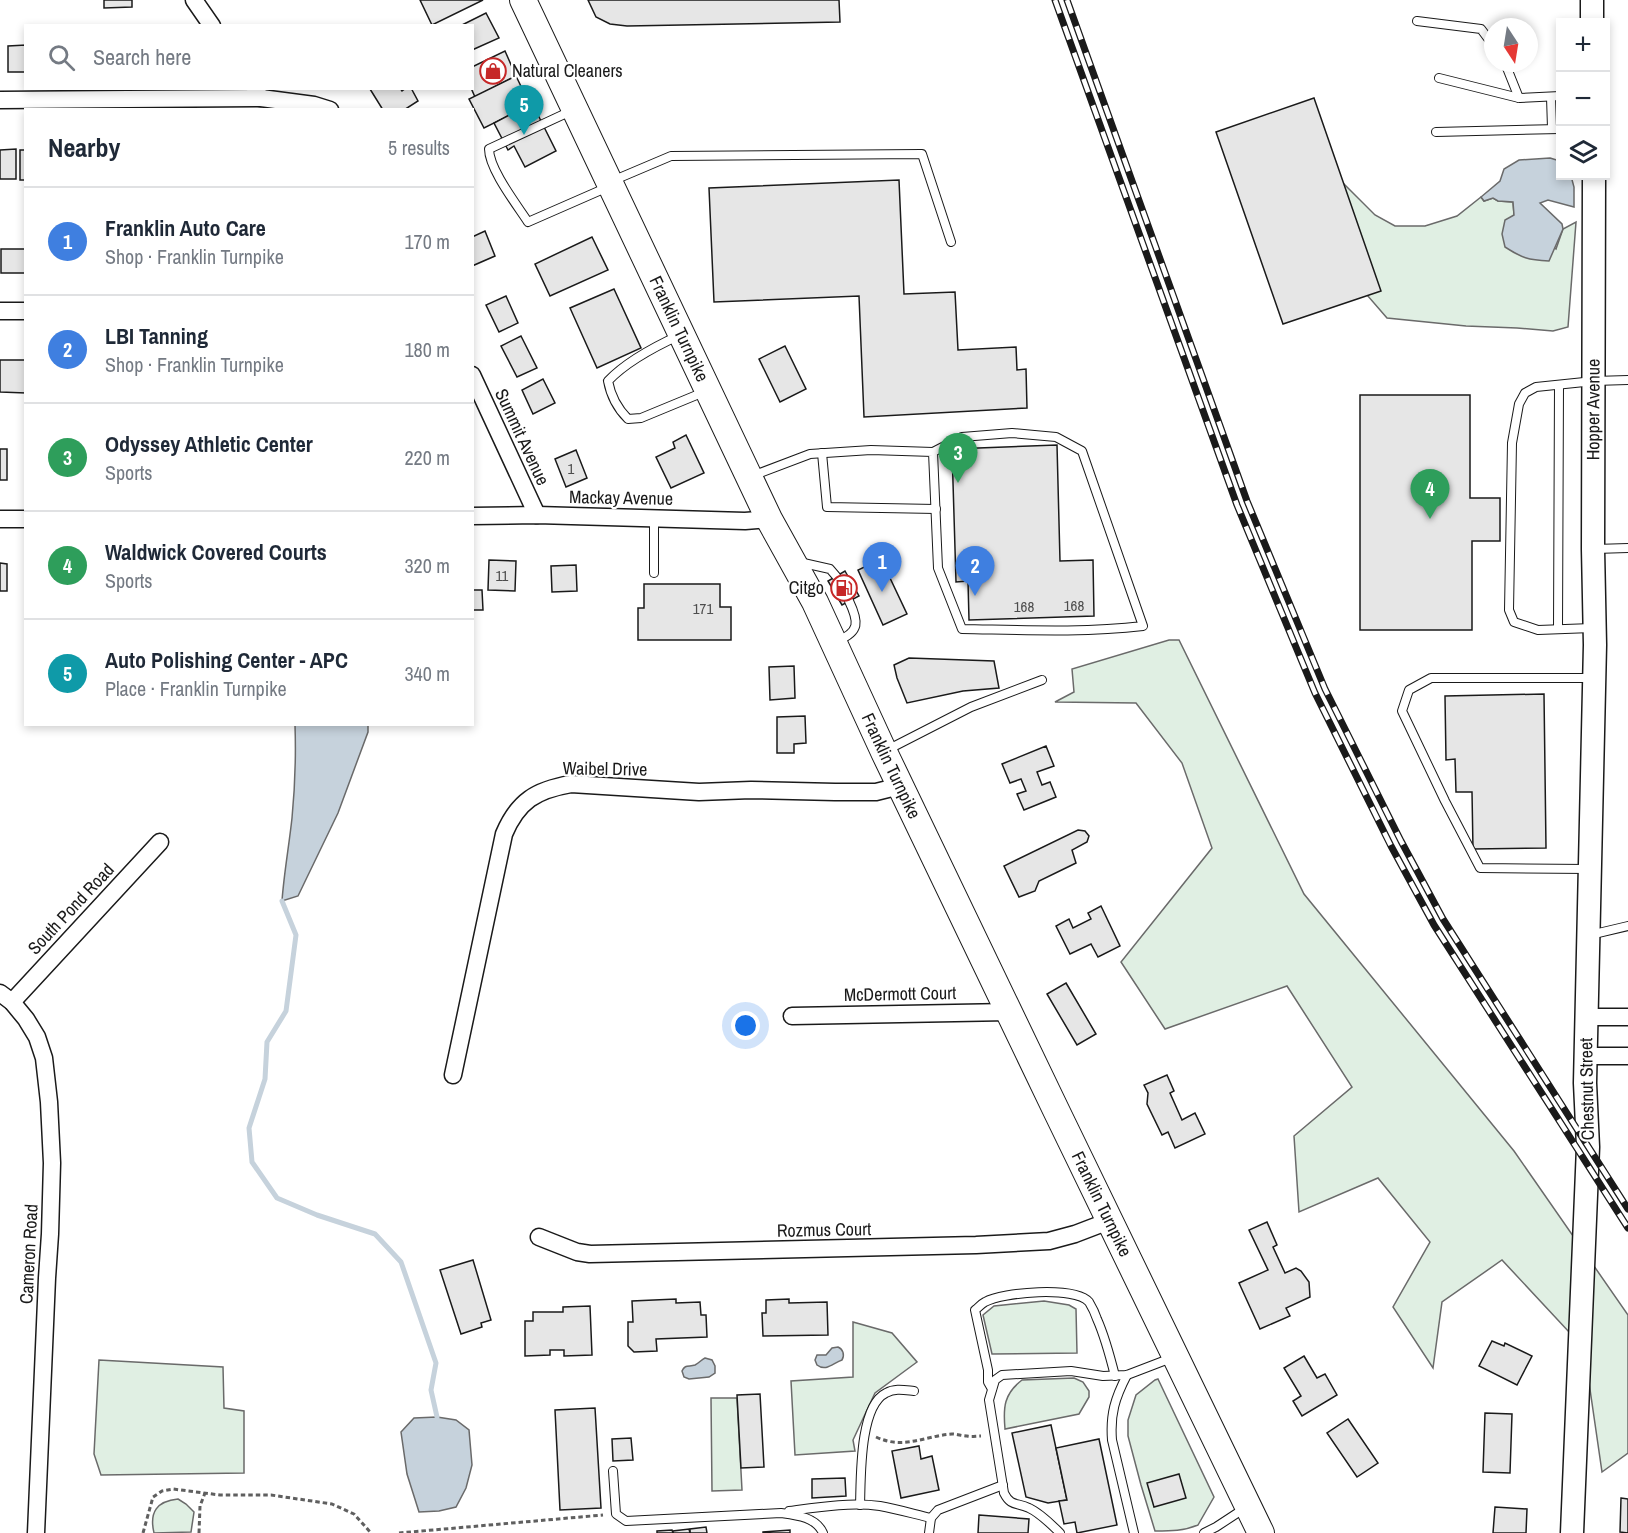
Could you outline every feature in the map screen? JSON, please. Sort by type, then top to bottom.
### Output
[{"type":"main road","name":"Franklin Turnpike","points":[[523,0],[749,478],[815,602],[900,786],[1261,1533]]},
{"type":"street","points":[[194,0],[211,24]]},
{"type":"street","points":[[1592,0],[1592,18]]},
{"type":"street","points":[[0,99],[258,93],[324,108]]},
{"type":"street","name":"Hopper Avenue","points":[[1594,180],[1593,549],[1595,637]]},
{"type":"street","points":[[0,311],[24,311]]},
{"type":"street","name":"Summit Avenue","points":[[474,379],[537,515]]},
{"type":"street","name":"Mackay Avenue","points":[[474,516],[537,515],[745,521],[769,519]]},
{"type":"street","points":[[0,519],[24,519]]},
{"type":"street","name":"Chestnut Street","points":[[1572,1533],[1588,1147],[1585,1083],[1595,637]]},
{"type":"street","name":"Waibel Drive","points":[[453,1075],[504,834],[511,818],[536,794],[553,787],[571,784],[699,792],[751,790],[876,792],[900,786]]},
{"type":"street","name":"South Pond Road","points":[[6,998],[160,842]]},
{"type":"street","name":"Cameron Road","points":[[6,998],[26,1019],[37,1037],[44,1058],[49,1102],[52,1163],[50,1234],[36,1533]]},
{"type":"street","name":"McDermott Court","points":[[792,1016],[1009,1012]]},
{"type":"street","points":[[1587,1017],[1628,1017]]},
{"type":"street","points":[[1586,1056],[1628,1056]]},
{"type":"street","name":"Rozmus Court","points":[[539,1237],[578,1252],[590,1254],[976,1245],[1049,1241],[1109,1221]]},
{"type":"lane","points":[[1418,21],[1481,28],[1484,32]]},
{"type":"lane","points":[[1509,72],[1519,98]]},
{"type":"lane","points":[[1439,78],[1519,98],[1556,96]]},
{"type":"lane","points":[[574,109],[489,149],[489,155],[503,184],[528,222],[671,156],[922,153],[951,242]]},
{"type":"lane","points":[[1436,132],[1556,128]]},
{"type":"lane","points":[[681,334],[652,348],[614,375],[608,381],[611,395],[619,410],[628,419],[641,418],[707,390]]},
{"type":"lane","points":[[1595,637],[1558,629],[1538,630],[1514,622],[1509,610],[1512,443],[1519,404],[1525,393],[1536,387],[1628,380]]},
{"type":"lane","points":[[1558,629],[1559,385]]},
{"type":"lane","points":[[749,478],[810,454],[871,450],[933,452],[962,437],[1012,433],[1056,437],[1082,451],[1143,626],[1124,629],[1057,631],[962,629],[938,568],[933,452]]},
{"type":"lane","points":[[822,453],[827,507],[936,509]]},
{"type":"lane","points":[[654,518],[654,573]]},
{"type":"lane","points":[[1593,549],[1628,548]]},
{"type":"lane","points":[[792,561],[830,569],[836,576]]},
{"type":"lane","points":[[834,643],[854,631],[856,614],[849,601]]},
{"type":"lane","points":[[1590,870],[1480,868],[1402,711],[1408,690],[1431,678],[1594,678]]},
{"type":"lane","points":[[884,752],[971,707],[1042,680]]},
{"type":"lane","points":[[1589,935],[1628,926]]},
{"type":"lane","points":[[992,1389],[988,1382],[988,1370],[975,1310],[984,1302],[1017,1294],[1062,1292],[1076,1294],[1088,1300],[1106,1340],[1115,1376]]},
{"type":"lane","points":[[1060,1533],[1029,1508],[1008,1500],[1003,1485],[989,1400],[995,1380],[1002,1375],[1071,1371],[1102,1376],[1127,1375],[1174,1357]]},
{"type":"lane","points":[[1127,1375],[1112,1412],[1111,1427],[1134,1533]]},
{"type":"lane","points":[[860,1505],[863,1439],[874,1403],[883,1394],[896,1389],[914,1391]]},
{"type":"lane","points":[[613,1471],[616,1514],[626,1521],[781,1513],[816,1507],[860,1505],[880,1506],[931,1518]]},
{"type":"lane","points":[[929,1533],[931,1518],[940,1508],[1003,1485]]},
{"type":"lane","points":[[1204,1533],[1248,1506]]},
{"type":"lane","points":[[781,1513],[810,1519],[817,1523],[823,1533]]},
{"type":"path","points":[[866,1432],[884,1441],[896,1443],[916,1442],[954,1434],[994,1435]]},
{"type":"path","points":[[143,1533],[153,1497],[162,1491],[173,1489],[220,1495],[271,1495],[332,1504],[354,1514],[371,1533]]},
{"type":"path","points":[[198,1533],[200,1506],[205,1493]]},
{"type":"path","points":[[399,1533],[616,1514]]},
{"type":"green space","points":[[1343,183],[1375,215],[1395,226],[1425,226],[1457,216],[1481,197],[1484,201],[1493,198],[1498,201],[1513,202],[1514,215],[1556,249],[1563,229],[1576,222],[1568,327],[1553,331],[1466,326],[1387,318],[1367,295]]},
{"type":"green space","points":[[1169,640],[1179,640],[1304,894],[1514,1151],[1628,1315],[1628,1453],[1602,1472],[1584,1348],[1502,1260],[1442,1302],[1433,1368],[1393,1307],[1430,1242],[1378,1178],[1299,1212],[1294,1136],[1352,1087],[1287,986],[1165,1029],[1121,962],[1212,848],[1182,763],[1136,703],[1055,702],[1074,692],[1072,669]]},
{"type":"green space","points":[[1044,1301],[1069,1305],[1076,1309],[1077,1353],[992,1354],[983,1315],[994,1306]]},
{"type":"green space","points":[[853,1322],[892,1333],[917,1362],[875,1393],[853,1440],[855,1451],[795,1455],[791,1381],[853,1377]]},
{"type":"green space","points":[[99,1360],[223,1367],[224,1408],[244,1411],[244,1473],[101,1475],[94,1454]]},
{"type":"green space","points":[[1074,1378],[1083,1382],[1089,1391],[1089,1397],[1079,1414],[1005,1429],[1004,1414],[1008,1396],[1022,1380]]},
{"type":"green space","points":[[1158,1379],[1214,1497],[1198,1525],[1182,1530],[1155,1531],[1128,1436],[1128,1420],[1136,1395]]},
{"type":"green space","points":[[711,1398],[737,1398],[742,1490],[712,1491]]},
{"type":"green space","points":[[178,1499],[194,1512],[191,1532],[154,1533],[153,1519],[156,1509],[165,1502]]},
{"type":"shaded area","points":[[1550,158],[1556,160],[1556,180],[1572,180],[1574,207],[1548,200],[1540,203],[1562,224],[1563,229],[1549,261],[1526,258],[1505,247],[1502,234],[1505,220],[1514,215],[1513,202],[1498,201],[1493,198],[1484,201],[1481,197],[1500,181],[1504,169],[1519,160]]},
{"type":"shaded area","points":[[295,726],[368,726],[368,732],[338,813],[298,896],[282,901],[293,806]]},
{"type":"shaded area","points":[[838,1347],[843,1352],[842,1360],[823,1368],[817,1365],[815,1360],[817,1355],[826,1355],[832,1348]]},
{"type":"shaded area","points":[[705,1358],[712,1360],[715,1373],[709,1377],[689,1379],[684,1377],[682,1371],[684,1367],[695,1365]]},
{"type":"shaded area","points":[[437,1417],[456,1420],[469,1430],[472,1465],[466,1488],[456,1507],[419,1512],[407,1474],[401,1432],[414,1418]]},
{"type":"building","points":[[104,0],[132,0],[132,7],[104,8]]},
{"type":"building","points":[[420,0],[483,0],[434,24],[432,24]]},
{"type":"building","points":[[588,0],[839,0],[840,22],[627,26],[610,24],[596,17]]},
{"type":"building","points":[[486,13],[499,38],[474,49],[474,24],[464,24]]},
{"type":"building","points":[[24,45],[24,72],[8,72],[8,46]]},
{"type":"building","name":"Natural Cleaners","points":[[505,51],[516,76],[475,97],[472,90],[474,90],[474,66]]},
{"type":"building","points":[[516,76],[530,105],[484,128],[469,99]]},
{"type":"building","points":[[371,90],[412,90],[418,101],[407,108],[382,108]]},
{"type":"building","points":[[1314,98],[1381,291],[1283,324],[1216,132]]},
{"type":"building","points":[[532,103],[556,151],[525,167],[514,146],[508,150],[494,123]]},
{"type":"building","points":[[16,149],[16,179],[0,179],[0,150]]},
{"type":"building","points":[[20,150],[24,150],[24,180],[20,180]]},
{"type":"building","points":[[899,180],[904,294],[955,292],[958,350],[1016,347],[1017,370],[1026,369],[1027,408],[864,417],[859,296],[714,302],[709,188]]},
{"type":"building","points":[[485,231],[495,256],[474,265],[474,236]]},
{"type":"building","points":[[592,237],[608,270],[550,296],[535,264]]},
{"type":"building","points":[[1,249],[24,249],[24,273],[1,273]]},
{"type":"building","points":[[614,289],[641,348],[597,368],[570,308]]},
{"type":"building","points":[[506,296],[518,323],[499,332],[486,305]]},
{"type":"building","points":[[521,336],[537,368],[517,377],[501,346]]},
{"type":"building","points":[[785,346],[806,389],[780,402],[759,359]]},
{"type":"building","points":[[0,360],[24,360],[24,393],[0,392]]},
{"type":"building","points":[[543,379],[555,403],[533,414],[522,390]]},
{"type":"building","points":[[1360,395],[1470,395],[1470,498],[1500,498],[1500,541],[1472,541],[1472,630],[1360,630]]},
{"type":"building","points":[[686,435],[704,473],[671,488],[656,457],[675,448],[673,442]]},
{"type":"building","points":[[1057,445],[1060,561],[1093,560],[1094,616],[969,620],[968,581],[956,582],[952,449]]},
{"type":"building","points":[[0,449],[7,449],[7,480],[0,480]]},
{"type":"building","points":[[576,450],[587,478],[566,487],[555,459]]},
{"type":"building","points":[[881,559],[907,614],[883,625],[858,570]]},
{"type":"building","points":[[489,560],[516,561],[515,591],[488,590]]},
{"type":"building","points":[[0,563],[7,564],[7,591],[0,591]]},
{"type":"building","points":[[576,565],[577,591],[552,592],[551,566]]},
{"type":"building","name":"Citgo","points":[[845,571],[859,596],[842,605],[828,581]]},
{"type":"building","points":[[644,584],[720,584],[720,607],[731,607],[731,640],[638,640],[638,608],[644,608]]},
{"type":"building","points":[[474,590],[482,590],[483,610],[474,610]]},
{"type":"building","points":[[909,658],[994,661],[999,688],[963,691],[907,703],[894,665]]},
{"type":"building","points":[[794,666],[795,698],[770,700],[769,667]]},
{"type":"building","points":[[1544,694],[1546,848],[1473,849],[1472,792],[1456,792],[1455,759],[1446,760],[1445,696]]},
{"type":"building","points":[[805,716],[806,743],[794,744],[794,753],[777,753],[777,717]]},
{"type":"building","points":[[1046,746],[1054,766],[1037,772],[1042,785],[1050,782],[1056,797],[1024,810],[1017,794],[1026,791],[1021,779],[1010,783],[1002,764]]},
{"type":"building","points":[[1078,830],[1085,831],[1089,836],[1087,842],[1072,850],[1076,863],[1039,881],[1035,891],[1019,897],[1004,866]]},
{"type":"building","points":[[1101,906],[1120,946],[1098,957],[1091,944],[1070,954],[1056,926],[1069,919],[1073,928],[1091,919],[1088,913]]},
{"type":"building","points":[[1066,983],[1096,1034],[1077,1045],[1047,994]]},
{"type":"building","points":[[1167,1075],[1174,1091],[1170,1093],[1182,1120],[1195,1113],[1205,1134],[1175,1148],[1168,1132],[1162,1135],[1147,1104],[1148,1093],[1144,1085]]},
{"type":"building","points":[[1267,1222],[1277,1245],[1273,1247],[1285,1273],[1296,1268],[1301,1271],[1309,1282],[1310,1297],[1286,1308],[1290,1316],[1260,1329],[1239,1283],[1268,1270],[1249,1230]]},
{"type":"building","points":[[473,1260],[491,1320],[481,1323],[482,1327],[461,1334],[440,1270]]},
{"type":"building","points":[[676,1299],[676,1303],[700,1302],[701,1315],[706,1315],[707,1337],[656,1339],[657,1351],[634,1352],[628,1346],[628,1322],[633,1322],[632,1301]]},
{"type":"building","points":[[789,1299],[789,1303],[827,1302],[828,1335],[763,1336],[762,1313],[766,1313],[766,1300]]},
{"type":"building","points":[[590,1306],[592,1355],[564,1356],[564,1350],[550,1350],[550,1355],[525,1356],[525,1321],[533,1321],[533,1312],[563,1312],[563,1307]]},
{"type":"building","points":[[1492,1341],[1504,1346],[1505,1343],[1532,1356],[1517,1385],[1479,1366]]},
{"type":"building","points":[[1304,1356],[1317,1378],[1325,1374],[1337,1395],[1302,1416],[1293,1401],[1301,1396],[1284,1368]]},
{"type":"building","points":[[760,1394],[764,1467],[741,1468],[737,1395]]},
{"type":"building","points":[[595,1408],[601,1508],[560,1510],[555,1410]]},
{"type":"building","points":[[1485,1413],[1512,1414],[1510,1473],[1483,1472]]},
{"type":"building","points":[[1348,1419],[1378,1463],[1357,1477],[1327,1433]]},
{"type":"building","points":[[1051,1425],[1067,1500],[1048,1503],[1026,1497],[1012,1433]]},
{"type":"building","points":[[631,1438],[633,1460],[613,1461],[612,1439]]},
{"type":"building","points":[[1099,1439],[1117,1525],[1077,1533],[1075,1522],[1064,1524],[1059,1501],[1067,1500],[1056,1448]]},
{"type":"building","points":[[919,1446],[921,1459],[932,1456],[939,1490],[901,1498],[892,1451]]},
{"type":"building","points":[[1179,1474],[1186,1498],[1154,1507],[1147,1483]]},
{"type":"building","points":[[845,1478],[846,1496],[812,1498],[812,1479]]},
{"type":"building","points":[[1621,1498],[1628,1499],[1628,1533],[1620,1532]]},
{"type":"building","points":[[1495,1507],[1527,1509],[1526,1533],[1493,1533]]},
{"type":"building","points":[[979,1515],[1029,1519],[1028,1533],[978,1533]]},
{"type":"building","points":[[706,1527],[707,1533],[690,1533],[690,1529]]},
{"type":"building","points":[[689,1529],[690,1533],[673,1533],[673,1531]]},
{"type":"building","points":[[672,1530],[673,1533],[657,1533],[657,1531]]},
{"type":"building","points":[[790,1530],[790,1533],[763,1533],[763,1532]]},
{"type":"waterway","points":[[282,901],[296,935],[286,1011],[267,1042],[265,1079],[249,1128],[252,1162],[277,1198],[317,1215],[375,1234],[401,1262],[436,1363],[431,1390],[437,1417]]},
{"type":"railway","points":[[1055,0],[1237,505],[1315,693],[1391,846],[1434,925],[1628,1228]]},
{"type":"railway","points":[[1067,0],[1247,501],[1325,689],[1443,919],[1628,1209]]},
{"type":"place","name":"Natural Cleaners","points":[[493,71]]},
{"type":"place","name":"Auto Polishing Center - APC","points":[[524,135]]},
{"type":"place","name":"Odyssey Athletic Center","points":[[958,483]]},
{"type":"place","name":"Waldwick Covered Courts","points":[[1430,519]]},
{"type":"place","name":"Citgo","points":[[844,588]]},
{"type":"place","name":"Franklin Auto Care","points":[[882,592]]},
{"type":"place","name":"LBI Tanning","points":[[975,596]]}]
